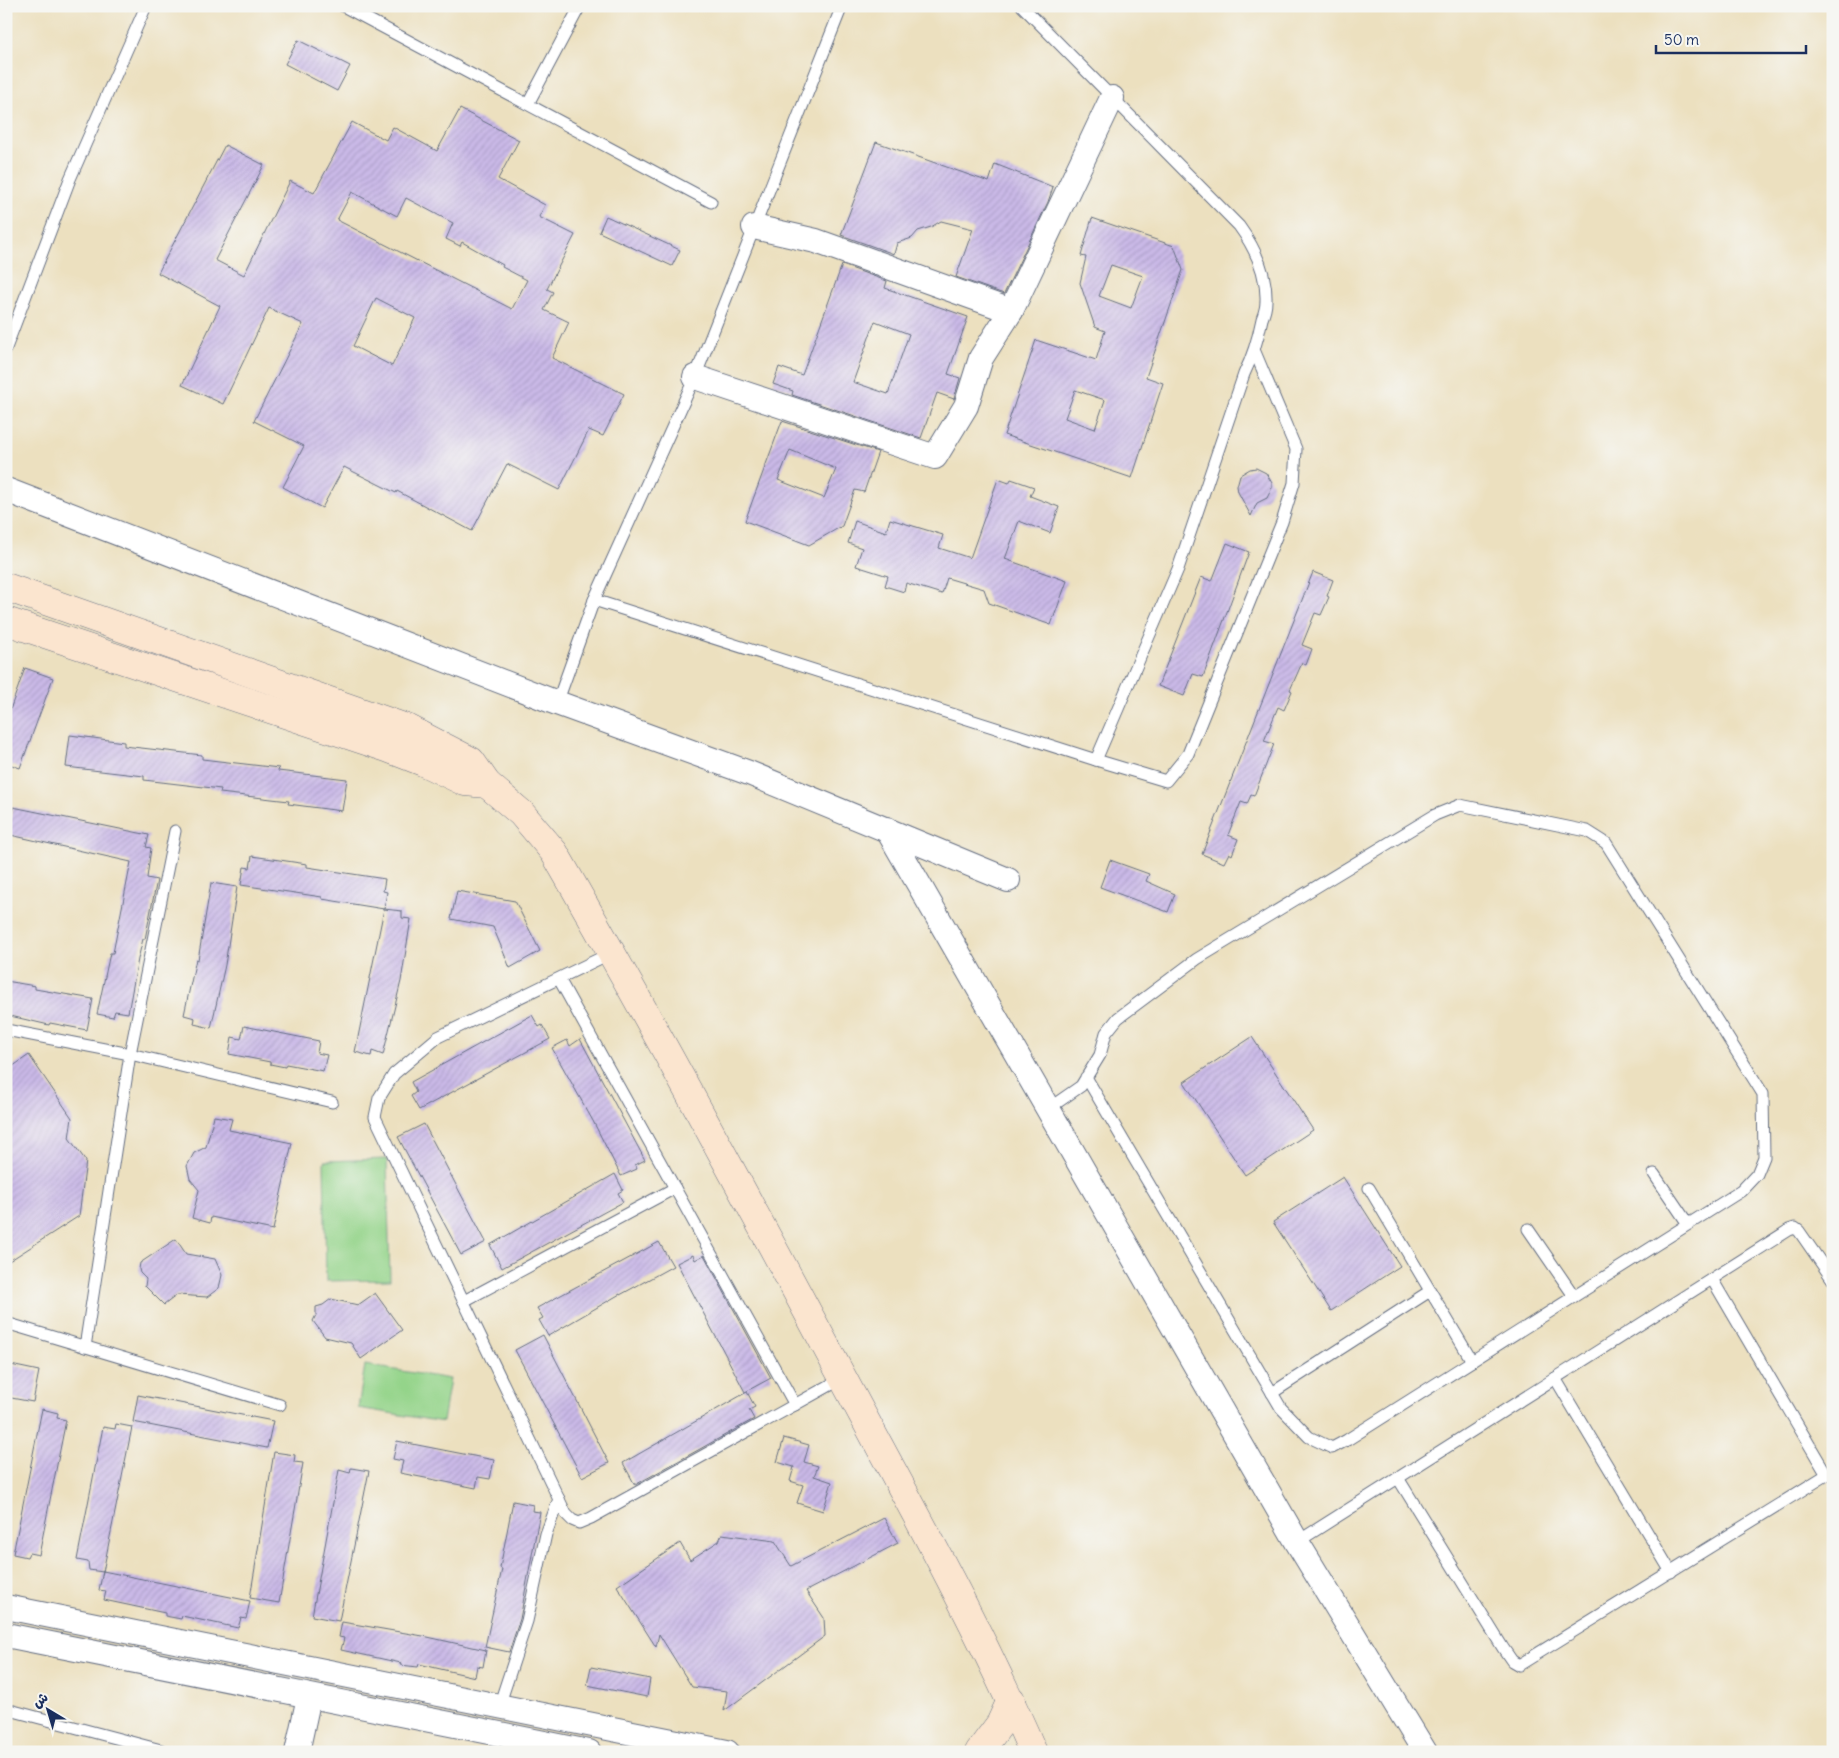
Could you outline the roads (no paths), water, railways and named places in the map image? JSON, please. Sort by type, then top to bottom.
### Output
[{"type":"main road","points":[[6,587],[409,729],[471,761],[487,784],[521,813],[554,852],[732,1171],[930,1542],[1010,1700],[1033,1752]]},
{"type":"main road","points":[[7,624],[387,748],[423,762],[465,782],[487,784]]},
{"type":"main road","points":[[979,1752],[1000,1724],[1010,1700]]},
{"type":"street","points":[[695,377],[935,456],[966,406],[981,358],[1011,311],[1112,98]]},
{"type":"street","points":[[754,227],[816,241],[1011,311]]},
{"type":"street","points":[[6,490],[557,703],[749,773],[1008,880]]},
{"type":"street","points":[[888,829],[1297,1542],[1425,1752]]},
{"type":"street","points":[[6,1607],[727,1752]]},
{"type":"street","points":[[6,1635],[589,1752]]},
{"type":"street","points":[[298,1752],[309,1697]]},
{"type":"lane","points":[[6,348],[70,179],[146,6]]},
{"type":"lane","points":[[343,6],[711,202]]},
{"type":"lane","points":[[528,104],[580,6]]},
{"type":"lane","points":[[557,703],[594,600],[695,377],[842,6]]},
{"type":"lane","points":[[1022,6],[1239,226],[1252,244],[1263,278],[1266,302],[1254,352],[1244,374],[1178,569],[1096,760]]},
{"type":"lane","points":[[594,600],[1166,781],[1188,754],[1282,522],[1294,483],[1296,449],[1254,352]]},
{"type":"lane","points":[[1048,1109],[1081,1086],[1086,1077],[1100,1055],[1106,1033],[1118,1018],[1189,965],[1435,814],[1460,805],[1587,831],[1606,843],[1763,1094],[1764,1156],[1757,1174],[1741,1190],[1332,1448],[1309,1437],[1281,1408],[1086,1077]]},
{"type":"lane","points":[[85,1347],[130,1054],[175,831]]},
{"type":"lane","points":[[611,953],[438,1037],[394,1074],[378,1098],[375,1117],[566,1514],[572,1520],[579,1523],[591,1518],[843,1378]]},
{"type":"lane","points":[[559,979],[795,1406]]},
{"type":"lane","points":[[6,1030],[130,1054],[332,1102]]},
{"type":"lane","points":[[1654,1174],[1688,1224]]},
{"type":"lane","points":[[464,1301],[675,1188]]},
{"type":"lane","points":[[1369,1188],[1472,1361]]},
{"type":"lane","points":[[1297,1542],[1789,1230],[1795,1228],[1800,1231],[1833,1280]]},
{"type":"lane","points":[[1528,1229],[1574,1296]]},
{"type":"lane","points":[[1398,1478],[1503,1648],[1516,1664],[1523,1664],[1830,1473],[1712,1279]]},
{"type":"lane","points":[[1272,1393],[1430,1291]]},
{"type":"lane","points":[[6,1324],[280,1404]]},
{"type":"lane","points":[[1555,1378],[1671,1572]]},
{"type":"lane","points":[[499,1706],[526,1621],[546,1534],[559,1499]]},
{"type":"lane","points":[[6,1709],[163,1752]]}]
